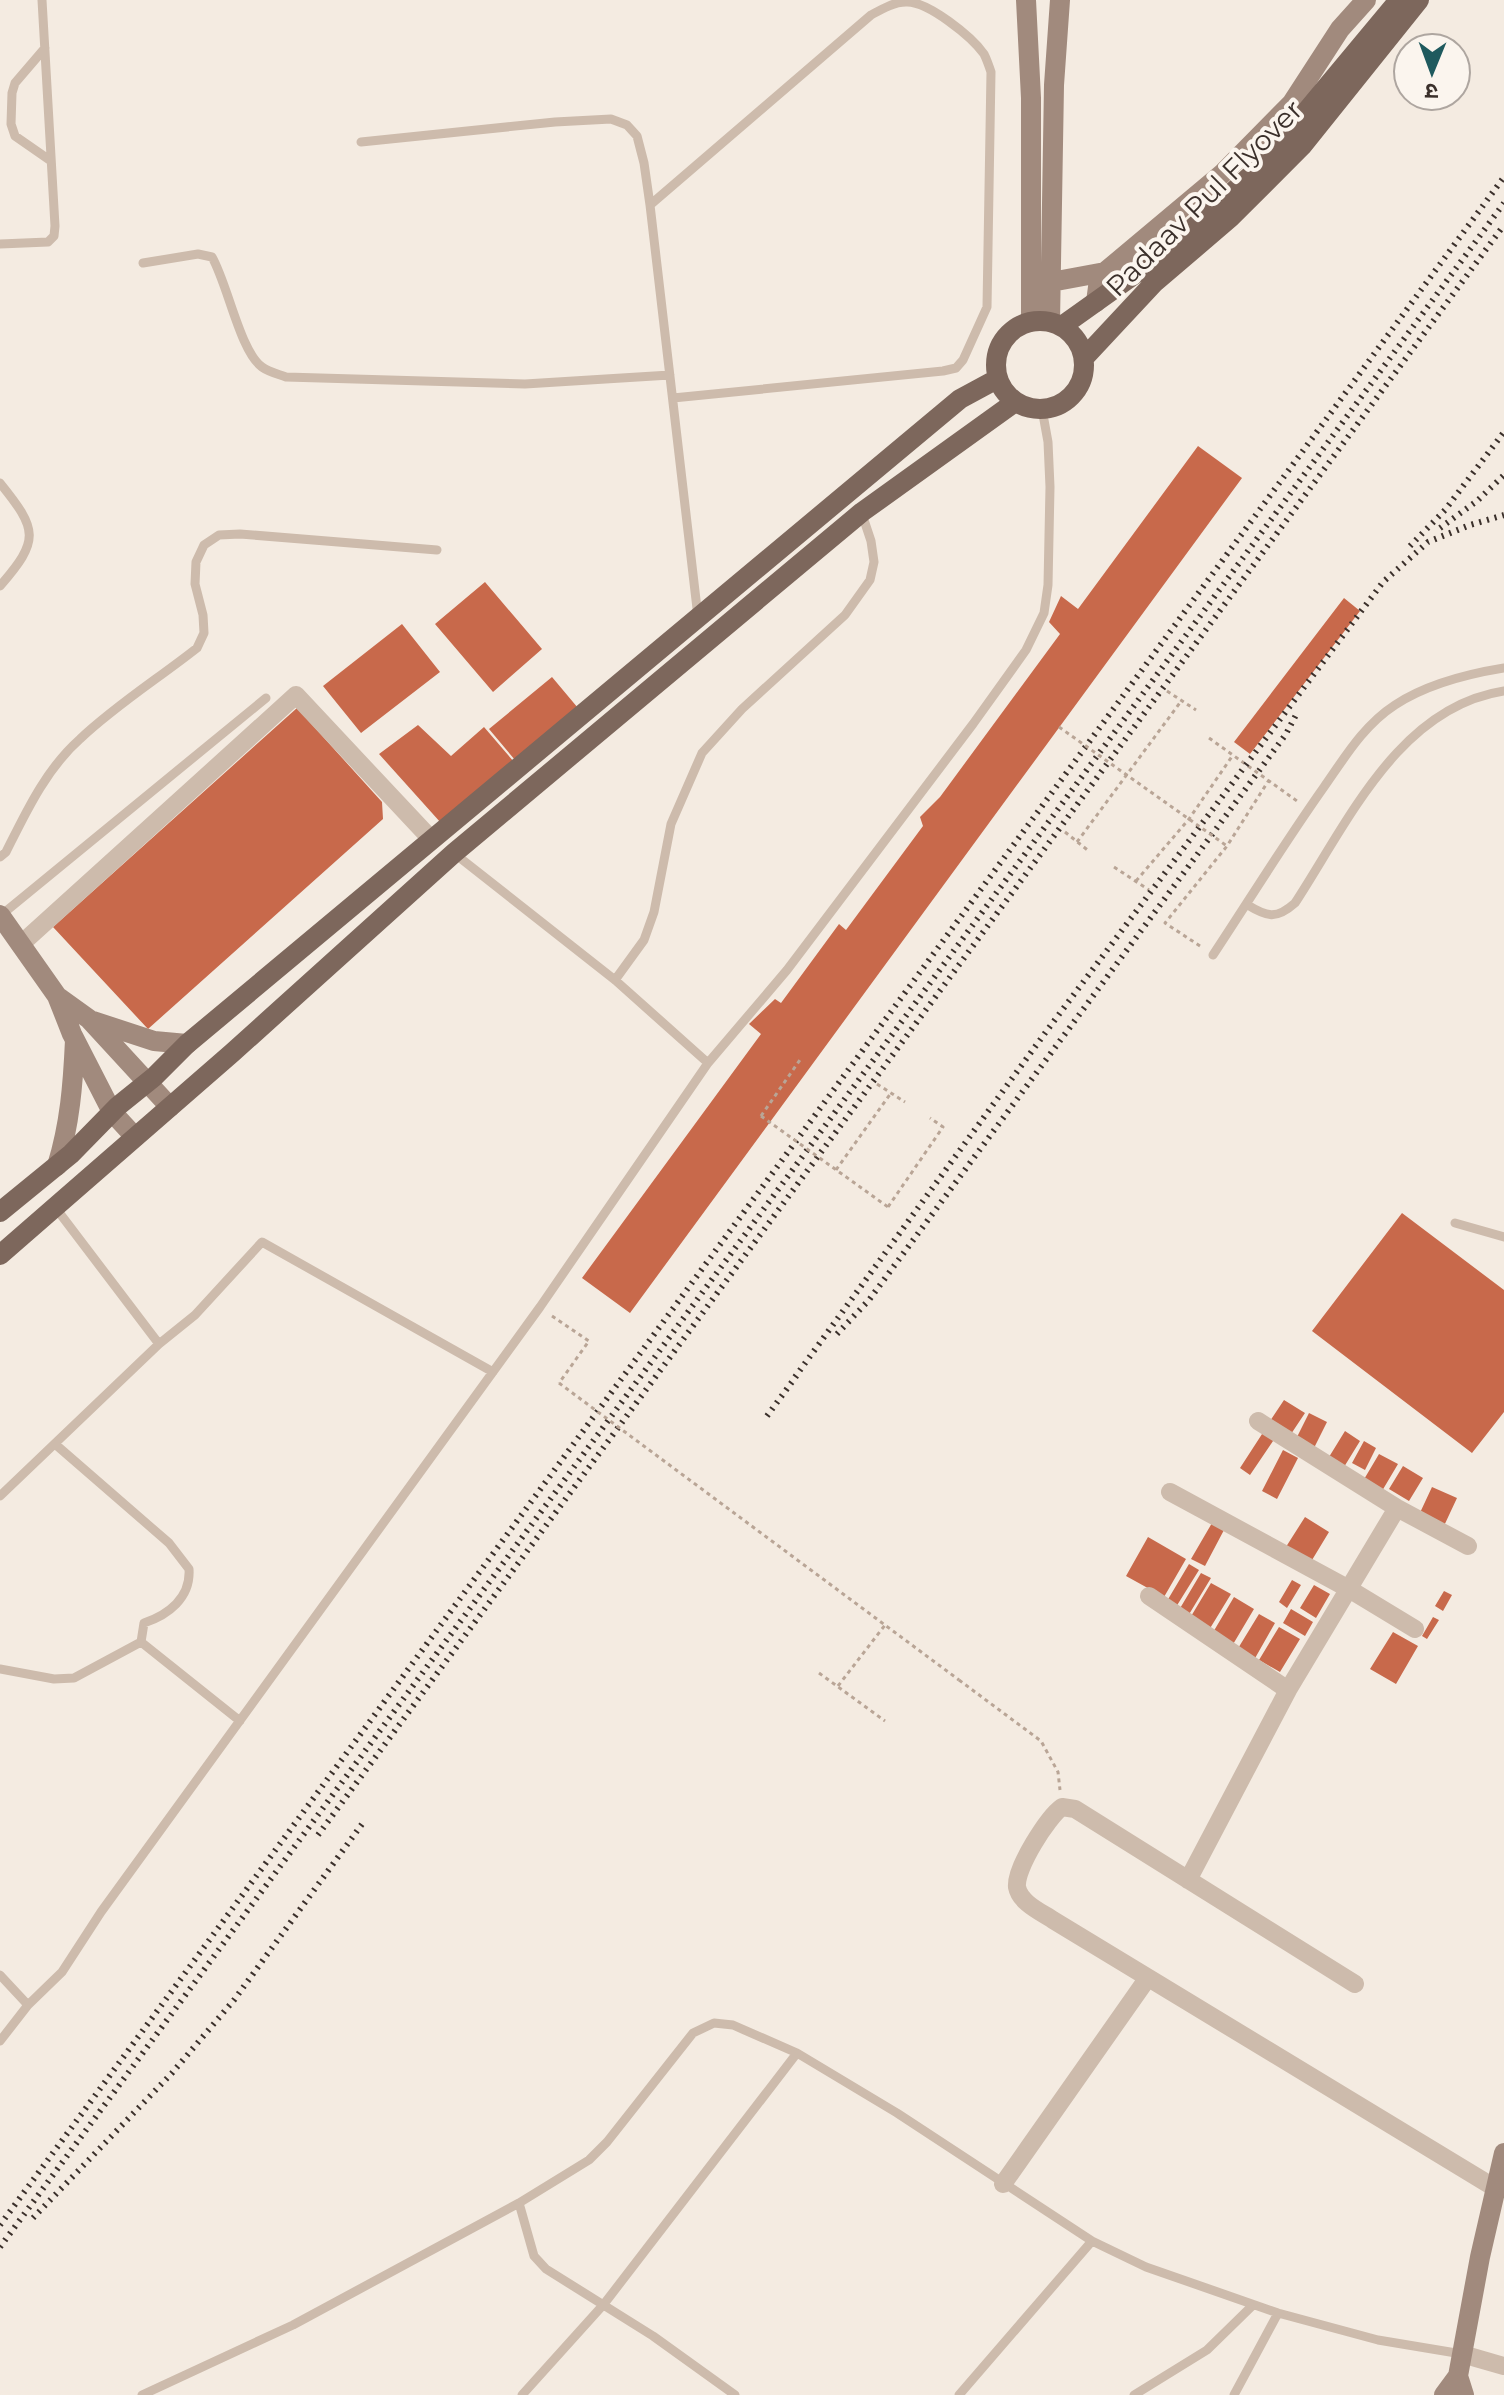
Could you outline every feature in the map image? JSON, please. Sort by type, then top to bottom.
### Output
[{"type":"main road","points":[[1026,0],[1047,323]]},
{"type":"main road","points":[[1047,323],[1051,282],[1054,85],[1060,0]]},
{"type":"main road","points":[[1096,302],[1105,272],[1222,174],[1292,103],[1340,29],[1366,0]]},
{"type":"main road","name":"Padaav Pul Flyover","points":[[1084,358],[1154,283],[1230,218],[1302,146],[1326,103],[1399,0]]},
{"type":"main road","name":"Padaav Pul Flyover","points":[[1047,323],[1096,302],[1170,249],[1326,103],[1419,0]]},
{"type":"main road","points":[[1051,282],[1105,272]]},
{"type":"main road","points":[[1047,323],[1075,339],[1084,358],[1084,373],[1079,387],[1057,406],[1028,408],[1004,392],[997,379],[995,364],[998,350],[1017,327],[1047,323]]},
{"type":"main road","points":[[0,1212],[57,1166],[187,1044],[431,839],[960,399],[997,379]]},
{"type":"main road","points":[[0,1255],[454,853],[862,512],[1015,402]]},
{"type":"main road","points":[[0,916],[57,996],[112,1112],[135,1137]]},
{"type":"main road","points":[[57,996],[89,1019],[170,1107]]},
{"type":"main road","points":[[89,1019],[154,1041],[187,1044]]},
{"type":"main road","points":[[57,1166],[72,1101],[75,1039]]},
{"type":"main road","points":[[1444,2395],[1461,2385],[1462,2354],[1496,2226],[1495,2188],[1504,2153]]},
{"type":"street","points":[[20,945],[296,695],[431,839]]},
{"type":"street","points":[[1258,1421],[1397,1508],[1468,1546]]},
{"type":"street","points":[[1170,1492],[1349,1589],[1415,1629]]},
{"type":"street","points":[[1188,1880],[1288,1690],[1397,1508]]},
{"type":"street","points":[[1149,1596],[1288,1690]]},
{"type":"street","points":[[1355,1984],[1075,1809],[1062,1807],[1051,1815],[1020,1871],[1017,1888],[1026,1903],[1495,2188]]},
{"type":"street","points":[[1003,2184],[1147,1979]]},
{"type":"street","points":[[1462,2354],[1504,2366]]},
{"type":"lane","points":[[0,244],[48,242],[54,236],[42,0]]},
{"type":"lane","points":[[650,205],[871,15],[891,4],[906,1],[922,4],[971,39],[985,56],[991,72],[987,307],[963,360],[956,368],[673,398]]},
{"type":"lane","points":[[45,48],[15,83],[11,124],[15,136],[51,161]]},
{"type":"lane","points":[[361,142],[611,119],[627,125],[637,136],[650,205],[698,617]]},
{"type":"lane","points":[[143,263],[198,254],[212,257],[231,299],[244,344],[259,365],[286,377],[525,384],[670,375]]},
{"type":"lane","points":[[0,2041],[28,2005],[62,1972],[101,1912],[540,1307],[708,1063],[787,970],[1026,650],[1044,613],[1048,585],[1050,472],[1042,409]]},
{"type":"lane","points":[[0,483],[29,525],[30,541],[24,558],[0,586]]},
{"type":"lane","points":[[615,980],[644,940],[654,912],[671,824],[702,753],[742,709],[845,615],[870,580],[874,562],[862,512]]},
{"type":"lane","points":[[0,857],[6,852],[31,802],[79,739],[197,648],[204,633],[195,584],[196,562],[204,545],[219,535],[240,534],[437,550]]},
{"type":"lane","points":[[1213,955],[1365,729],[1396,704],[1455,678],[1504,668]]},
{"type":"lane","points":[[1246,904],[1273,916],[1285,912],[1295,903],[1380,771],[1398,751],[1422,727],[1442,713],[1464,701],[1504,691]]},
{"type":"lane","points":[[0,916],[266,698]]},
{"type":"lane","points":[[454,853],[615,980],[708,1063]]},
{"type":"lane","points":[[55,1207],[159,1344]]},
{"type":"lane","points":[[1455,1223],[1504,1237]]},
{"type":"lane","points":[[0,1496],[159,1344],[195,1315],[262,1242],[493,1372]]},
{"type":"lane","points":[[55,1444],[169,1543],[189,1569],[186,1589],[179,1600],[166,1616],[144,1623],[141,1642]]},
{"type":"lane","points":[[141,1642],[240,1721]]},
{"type":"lane","points":[[0,1669],[54,1679],[74,1678],[141,1642]]},
{"type":"lane","points":[[0,1975],[28,2005]]},
{"type":"lane","points":[[142,2395],[293,2325],[519,2203],[589,2160],[607,2142],[693,2033],[714,2023],[733,2025],[797,2053],[897,2113],[1092,2241],[1146,2267],[1252,2306],[1378,2340],[1462,2354]]},
{"type":"lane","points":[[522,2395],[604,2304],[797,2053]]},
{"type":"lane","points":[[519,2203],[534,2256],[546,2269],[653,2336],[735,2395]]},
{"type":"lane","points":[[959,2395],[1092,2241]]},
{"type":"lane","points":[[1135,2395],[1207,2350],[1252,2306]]},
{"type":"lane","points":[[1234,2395],[1278,2313]]},
{"type":"path","points":[[1167,691],[1196,710]]},
{"type":"path","points":[[1077,842],[1182,700]]},
{"type":"path","points":[[1059,727],[1227,846]]},
{"type":"path","points":[[1209,738],[1309,809]]},
{"type":"path","points":[[1136,881],[1189,819],[1233,755]]},
{"type":"path","points":[[1213,955],[1165,923],[1227,846],[1269,780]]},
{"type":"path","points":[[1065,832],[1090,852]]},
{"type":"path","points":[[1114,867],[1149,890]]},
{"type":"path","points":[[802,1057],[761,1116],[888,1207],[943,1127],[930,1118]]},
{"type":"path","points":[[877,1084],[905,1102]]},
{"type":"path","points":[[836,1170],[891,1093]]},
{"type":"path","points":[[540,1307],[589,1341],[559,1383],[1041,1741],[1058,1772],[1062,1807]]},
{"type":"path","points":[[838,1686],[885,1625]]},
{"type":"path","points":[[819,1673],[885,1721]]},
{"type":"building","points":[[1198,446],[1242,478],[630,1313],[582,1278],[761,1034],[749,1024],[775,999],[781,1003],[839,924],[846,930],[923,826],[920,817],[940,797],[1060,634],[1049,622],[1061,596],[1078,609]]},
{"type":"building","points":[[485,582],[542,649],[493,692],[435,624]]},
{"type":"building","points":[[1344,598],[1360,611],[1250,754],[1234,742]]},
{"type":"building","points":[[402,624],[440,672],[361,733],[323,686]]},
{"type":"building","points":[[552,677],[578,708],[515,760],[489,729]]},
{"type":"building","points":[[297,708],[382,802],[383,819],[148,1029],[53,927]]},
{"type":"building","points":[[418,725],[451,756],[484,727],[514,762],[441,823],[379,754]]},
{"type":"building","points":[[1402,1213],[1504,1290],[1504,1412],[1472,1453],[1312,1331]]},
{"type":"building","points":[[1284,1400],[1305,1413],[1291,1434],[1270,1421]]},
{"type":"building","points":[[1309,1413],[1327,1422],[1314,1448],[1296,1439]]},
{"type":"building","points":[[1264,1431],[1275,1438],[1250,1475],[1240,1468]]},
{"type":"building","points":[[1345,1431],[1360,1441],[1344,1467],[1329,1457]]},
{"type":"building","points":[[1364,1441],[1376,1448],[1365,1470],[1352,1463]]},
{"type":"building","points":[[1283,1450],[1298,1458],[1277,1499],[1262,1491]]},
{"type":"building","points":[[1379,1454],[1398,1464],[1382,1491],[1363,1481]]},
{"type":"building","points":[[1403,1466],[1423,1478],[1409,1501],[1389,1489]]},
{"type":"building","points":[[1432,1487],[1457,1498],[1443,1528],[1418,1517]]},
{"type":"building","points":[[1305,1517],[1329,1532],[1309,1565],[1284,1550]]},
{"type":"building","points":[[1212,1523],[1224,1530],[1205,1566],[1191,1559]]},
{"type":"building","points":[[1148,1537],[1186,1559],[1164,1597],[1126,1576]]},
{"type":"building","points":[[1189,1564],[1199,1570],[1176,1607],[1167,1601]]},
{"type":"building","points":[[1201,1573],[1211,1578],[1188,1616],[1179,1610]]},
{"type":"building","points":[[1292,1580],[1301,1585],[1287,1608],[1279,1602]]},
{"type":"building","points":[[1211,1583],[1231,1594],[1209,1630],[1190,1618]]},
{"type":"building","points":[[1314,1585],[1330,1594],[1316,1618],[1300,1608]]},
{"type":"building","points":[[1444,1591],[1452,1595],[1443,1611],[1435,1606]]},
{"type":"building","points":[[1234,1597],[1254,1609],[1232,1646],[1212,1634]]},
{"type":"building","points":[[1291,1609],[1313,1622],[1305,1636],[1283,1623]]},
{"type":"building","points":[[1259,1614],[1275,1623],[1254,1660],[1237,1650]]},
{"type":"building","points":[[1433,1617],[1439,1620],[1427,1639],[1422,1636]]},
{"type":"building","points":[[1279,1627],[1300,1639],[1280,1672],[1259,1660]]},
{"type":"building","points":[[1393,1632],[1418,1646],[1396,1684],[1370,1669]]},
{"type":"railway","points":[[0,2225],[1504,177]]},
{"type":"railway","points":[[0,2247],[1504,203]]},
{"type":"railway","points":[[318,1835],[1504,225]]},
{"type":"railway","points":[[1410,546],[1445,510],[1504,432]]},
{"type":"railway","points":[[1440,528],[1477,501],[1504,475]]},
{"type":"railway","points":[[795,1377],[1048,1029],[1383,582],[1428,542],[1504,515]]},
{"type":"railway","points":[[837,1334],[869,1300],[1286,734],[1298,711]]},
{"type":"railway","points":[[767,1416],[800,1371]]},
{"type":"railway","points":[[33,2218],[172,2073],[234,2000],[365,1820]]}]
